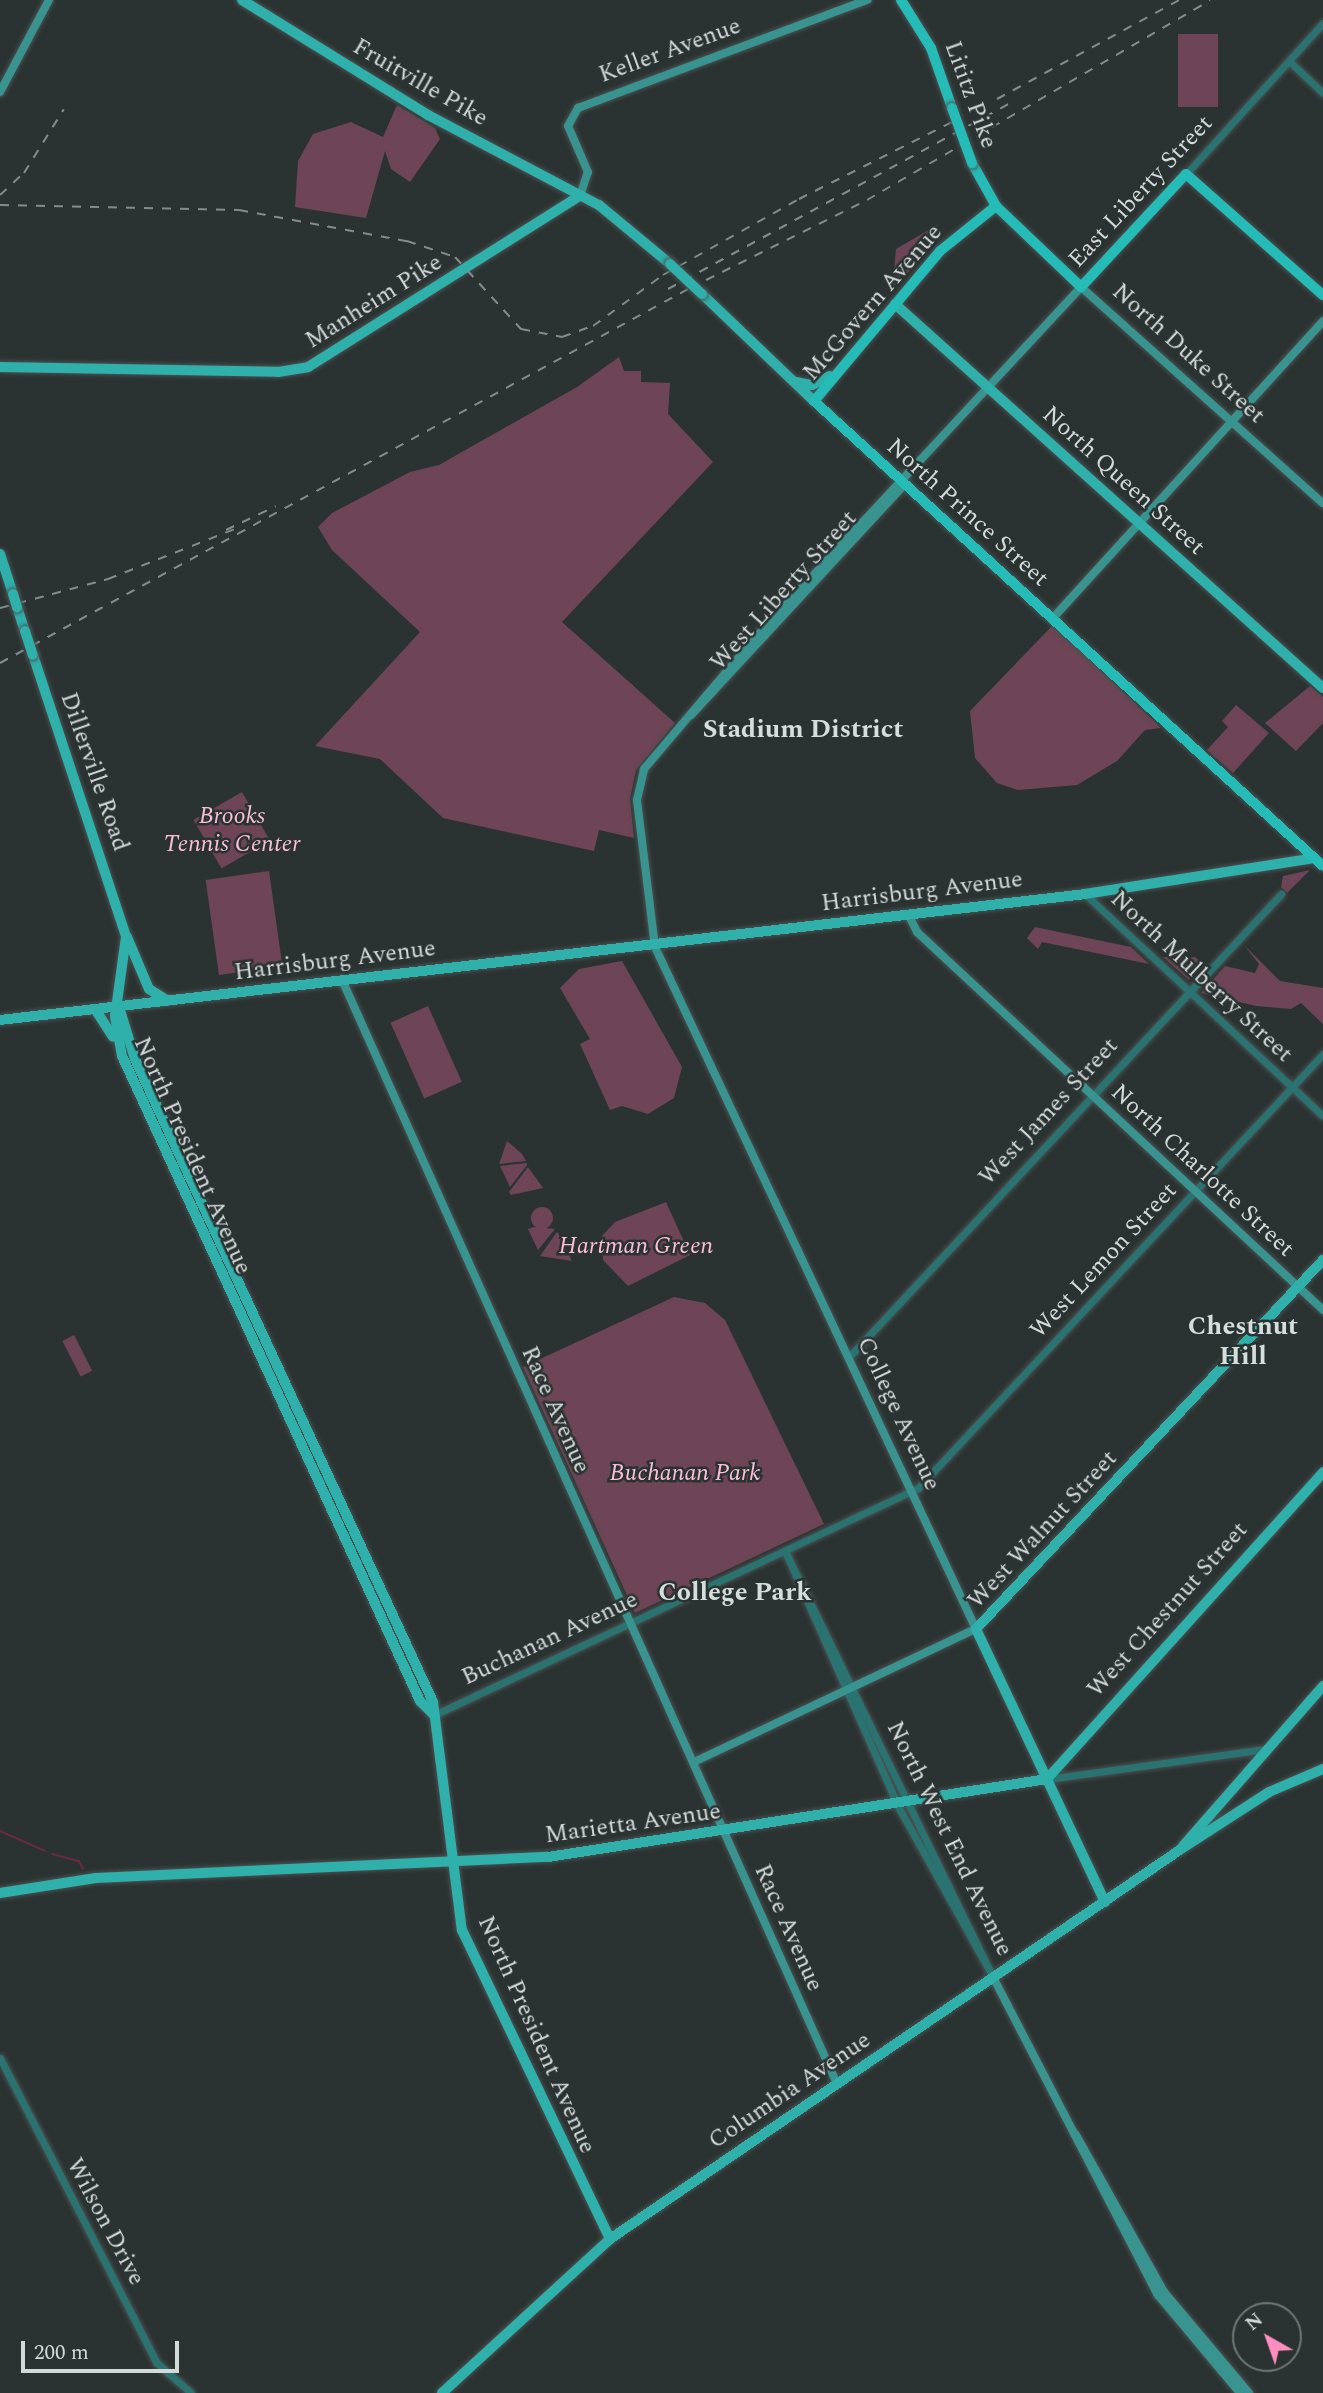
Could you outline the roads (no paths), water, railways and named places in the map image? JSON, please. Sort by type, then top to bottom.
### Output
[{"type":"highway","name":"Lititz Pike","points":[[901,0],[931,47],[972,163],[996,206]]},
{"type":"highway","name":"East Liberty Street","points":[[1081,287],[1186,174]]},
{"type":"highway","points":[[1186,174],[1323,295]]},
{"type":"highway","name":"North Duke Street","points":[[996,206],[1081,287]]},
{"type":"highway","name":"McGovern Avenue","points":[[814,401],[831,376],[940,251],[996,206]]},
{"type":"highway","name":"North Prince Street","points":[[814,401],[1323,866]]},
{"type":"main road","points":[[0,92],[49,0]]},
{"type":"main road","name":"Fruitville Pike","points":[[242,0],[432,117],[580,196]]},
{"type":"main road","name":"Keller Avenue","points":[[580,196],[588,172],[568,126],[578,108],[867,0]]},
{"type":"main road","name":"North Prince Street","points":[[580,196],[670,264],[814,401]]},
{"type":"main road","name":"Manheim Pike","points":[[0,367],[308,367],[580,196]]},
{"type":"main road","name":"East Liberty Street","points":[[990,389],[1081,287]]},
{"type":"main road","name":"North Duke Street","points":[[1081,287],[1323,503]]},
{"type":"main road","name":"North Queen Street","points":[[895,304],[1323,688]]},
{"type":"main road","points":[[1052,620],[1323,321]]},
{"type":"main road","points":[[796,382],[812,385],[831,376]]},
{"type":"main road","name":"West Liberty Street","points":[[654,944],[638,788],[651,758],[755,638],[904,485],[990,389]]},
{"type":"main road","name":"Dillerville Road","points":[[0,554],[127,937],[119,1007]]},
{"type":"main road","points":[[1314,858],[1323,849]]},
{"type":"main road","name":"Harrisburg Avenue","points":[[0,1020],[1085,894],[1244,873],[1314,858]]},
{"type":"main road","name":"North Charlotte Street","points":[[908,914],[917,932],[1323,1310]]},
{"type":"main road","points":[[127,937],[149,989],[169,1001]]},
{"type":"main road","name":"College Avenue","points":[[654,944],[1105,1902]]},
{"type":"main road","name":"Race Avenue","points":[[343,982],[837,2084]]},
{"type":"main road","name":"North President Avenue","points":[[119,1007],[122,1056],[407,1673],[434,1715]]},
{"type":"main road","name":"North President Avenue","points":[[119,1007],[135,1059],[434,1715],[464,1936],[610,2239]]},
{"type":"main road","points":[[94,1009],[122,1056]]},
{"type":"main road","name":"West Walnut Street","points":[[694,1762],[976,1629],[1323,1260]]},
{"type":"main road","name":"West Chestnut Street","points":[[1047,1779],[1323,1472]]},
{"type":"main road","points":[[1181,1849],[1323,1686]]},
{"type":"main road","points":[[1181,1849],[1276,1788],[1323,1769]]},
{"type":"main road","name":"Marietta Avenue","points":[[0,1893],[103,1877],[454,1864],[725,1832],[1047,1779]]},
{"type":"main road","name":"Columbia Avenue","points":[[442,2393],[610,2239],[1181,1849]]},
{"type":"main road","points":[[994,1979],[1163,2302],[1240,2393]]},
{"type":"main road","points":[[1076,2136],[1164,2292],[1249,2393]]},
{"type":"street","name":"East Liberty Street","points":[[1186,174],[1323,23]]},
{"type":"street","points":[[1289,61],[1323,93]]},
{"type":"street","name":"North Mulberry Street","points":[[1085,894],[1323,1116]]},
{"type":"street","name":"West James Street","points":[[848,1358],[1281,894]]},
{"type":"street","name":"West Lemon Street","points":[[911,1491],[1323,1054]]},
{"type":"street","name":"Buchanan Avenue","points":[[434,1715],[911,1491]]},
{"type":"street","name":"North West End Avenue","points":[[785,1551],[903,1804],[994,1979]]},
{"type":"street","name":"Marietta Avenue","points":[[1047,1779],[1266,1749]]},
{"type":"street","name":"Wilson Drive","points":[[0,2057],[157,2362],[191,2393]]},
{"type":"waterway","points":[[0,1831],[45,1851]]},
{"type":"waterway","points":[[52,1854],[79,1861],[83,1869]]},
{"type":"railway","points":[[997,99],[1179,0]]},
{"type":"railway","points":[[0,663],[690,288],[867,200],[1210,0]]},
{"type":"railway","points":[[668,289],[1012,102]]},
{"type":"railway","points":[[0,195],[24,173],[64,109]]},
{"type":"railway","points":[[0,205],[239,210],[407,241],[455,257],[521,329],[562,337],[593,326],[663,275],[799,199],[960,118]]},
{"type":"railway","points":[[226,530],[276,506]]},
{"type":"railway","points":[[0,608],[108,579],[235,529]]},
{"type":"district","name":"Stadium District","points":[[803,730]]},
{"type":"district","name":"Chestnut Hill","points":[[1243,1342]]},
{"type":"district","name":"College Park","points":[[735,1593]]},
{"type":"park label","name":"Brooks Tennis Center","points":[[232,831]]},
{"type":"park label","name":"Hartman Green","points":[[636,1247]]},
{"type":"park label","name":"Buchanan Park","points":[[685,1474]]}]
